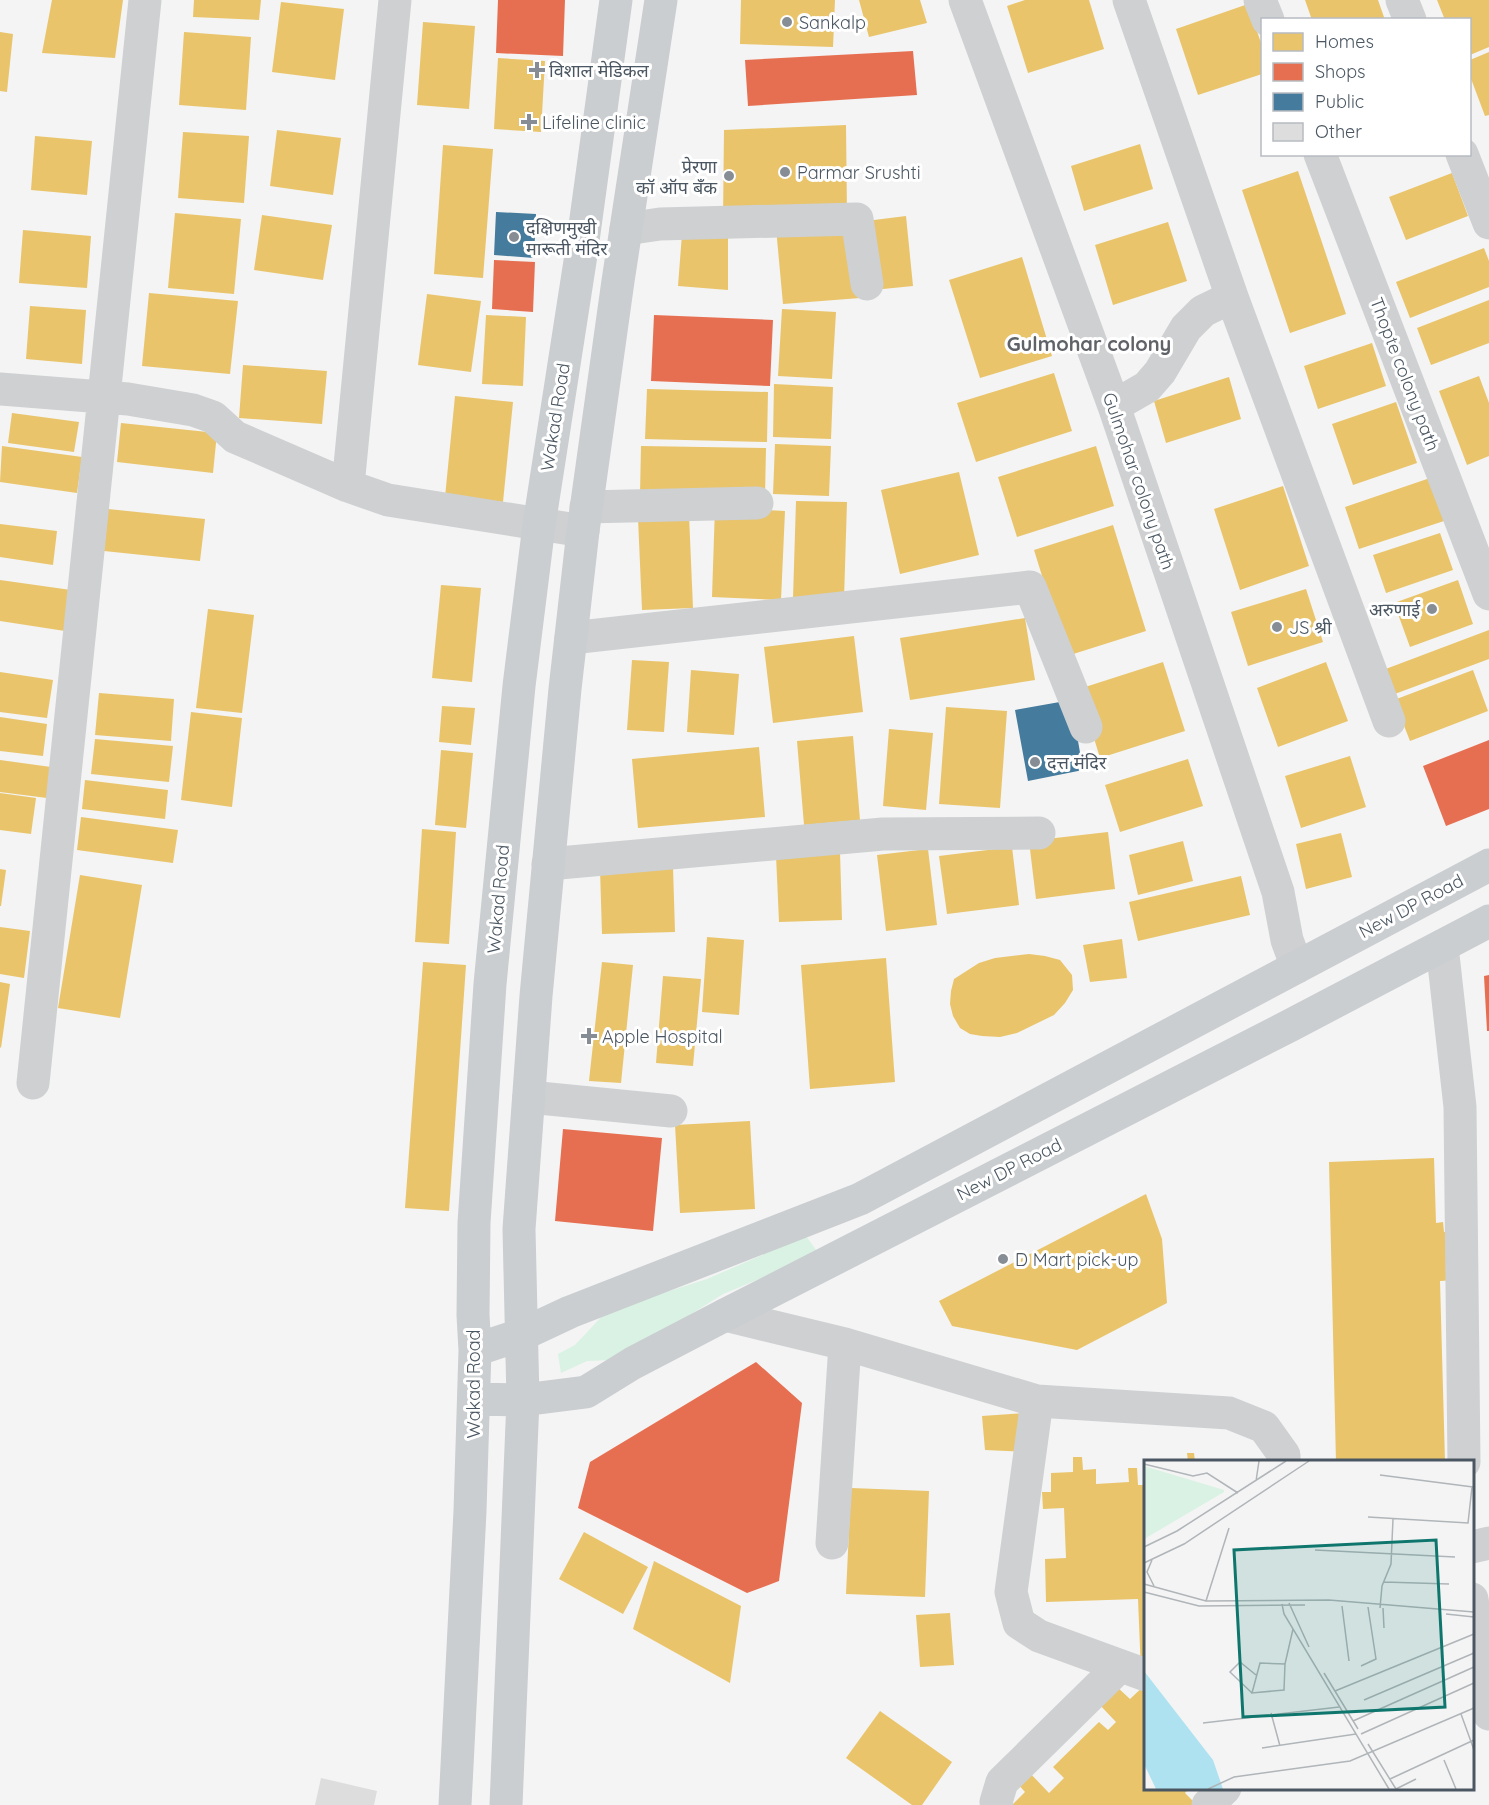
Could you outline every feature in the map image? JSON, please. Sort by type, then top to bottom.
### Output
[{"type":"main road","name":"Wakad Road","points":[[455,1805],[474,1399],[474,1223],[490,984],[519,686],[539,525],[581,255],[616,0]]},
{"type":"main road","points":[[506,1805],[523,1400],[519,1229],[548,864],[585,519],[661,0]]},
{"type":"main road","name":"New DP Road","points":[[475,1350],[523,1334],[570,1312],[860,1199],[1489,865]]},
{"type":"main road","name":"New DP Road","points":[[474,1399],[523,1400],[586,1392],[633,1363],[725,1315],[1489,921]]},
{"type":"street","points":[[33,1083],[145,0]]},
{"type":"street","points":[[348,486],[395,0]]},
{"type":"street","name":"Gulmohar colony path","points":[[965,0],[1114,406],[1278,892],[1287,940],[1297,967]]},
{"type":"street","points":[[1129,0],[1232,297],[1389,720]]},
{"type":"street","points":[[1260,0],[1267,18]]},
{"type":"street","points":[[1402,0],[1409,18]]},
{"type":"street","name":"Thopte colony path","points":[[1321,156],[1482,553],[1489,594]]},
{"type":"street","points":[[1463,156],[1489,224]]},
{"type":"street","points":[[626,230],[660,224],[856,219],[867,284]]},
{"type":"street","points":[[1114,406],[1147,387],[1160,372],[1186,328],[1203,311],[1232,297]]},
{"type":"street","points":[[0,389],[128,399],[193,410],[213,417],[235,437],[348,486],[388,500],[539,525],[758,503]]},
{"type":"street","points":[[571,638],[1030,587],[1086,727]]},
{"type":"street","points":[[548,864],[883,834],[1039,833]]},
{"type":"street","points":[[1442,946],[1460,1107],[1464,1460]]},
{"type":"street","points":[[529,1097],[671,1111]]},
{"type":"street","points":[[725,1315],[844,1344],[1037,1401],[1229,1413],[1264,1427],[1284,1455],[1284,1460]]},
{"type":"street","points":[[831,1543],[844,1344]]},
{"type":"street","points":[[997,1805],[1002,1782],[1133,1671],[1039,1635],[1019,1623],[1011,1592],[1037,1401]]},
{"type":"street","points":[[1474,1547],[1489,1543]]},
{"type":"street","points":[[1474,1606],[1489,1714]]},
{"type":"street","points":[[1208,1805],[1223,1790]]},
{"type":"green space","points":[[806,1236],[819,1254],[723,1294],[639,1347],[611,1360],[587,1361],[561,1373],[558,1354],[575,1345],[607,1311],[707,1279]]},
{"type":"building: Homes","points":[[52,0],[123,0],[115,58],[42,53]]},
{"type":"building: Homes","points":[[194,0],[261,0],[259,20],[193,17]]},
{"type":"building: Homes","name":"Sankalp","points":[[741,0],[835,0],[833,47],[740,44]]},
{"type":"building: Homes","points":[[859,0],[920,0],[927,23],[869,37]]},
{"type":"building: Homes","points":[[1025,0],[1089,0],[1104,49],[1028,73],[1007,6]]},
{"type":"building: Homes","points":[[1305,0],[1378,0],[1384,18],[1311,18]]},
{"type":"building: Homes","points":[[1437,0],[1489,0],[1489,47],[1471,55],[1471,18],[1444,18]]},
{"type":"building: Homes","points":[[281,2],[344,9],[335,80],[272,72]]},
{"type":"building: Homes","points":[[1248,4],[1261,43],[1261,74],[1198,95],[1176,29]]},
{"type":"building: Homes","points":[[423,22],[475,26],[469,109],[417,105]]},
{"type":"building: Homes","points":[[0,32],[13,34],[7,92],[0,91]]},
{"type":"building: Homes","points":[[184,32],[251,37],[246,110],[179,105]]},
{"type":"building: Homes","points":[[1489,52],[1489,115],[1485,116],[1471,79],[1471,60]]},
{"type":"building: Homes","points":[[498,58],[545,61],[541,132],[494,129]]},
{"type":"building: Homes","name":"Parmar Srushti","points":[[846,125],[847,215],[723,219],[724,130]]},
{"type":"building: Homes","points":[[277,130],[341,138],[333,195],[270,186]]},
{"type":"building: Homes","points":[[183,132],[249,136],[244,203],[178,198]]},
{"type":"building: Homes","points":[[35,136],[92,141],[87,195],[31,190]]},
{"type":"building: Homes","points":[[1140,144],[1153,189],[1084,211],[1071,166]]},
{"type":"building: Homes","points":[[443,145],[493,149],[483,278],[434,274]]},
{"type":"building: Homes","points":[[1298,171],[1346,314],[1290,333],[1242,190]]},
{"type":"building: Homes","points":[[1452,173],[1468,216],[1406,240],[1389,197]]},
{"type":"building: Homes","points":[[175,213],[241,219],[234,294],[168,288]]},
{"type":"building: Homes","points":[[262,215],[332,225],[323,280],[254,270]]},
{"type":"building: Homes","points":[[906,216],[913,286],[873,290],[866,221]]},
{"type":"building: Homes","points":[[854,221],[860,298],[783,304],[776,228]]},
{"type":"building: Homes","points":[[1168,222],[1187,281],[1113,305],[1095,245]]},
{"type":"building: Homes","points":[[23,230],[91,236],[87,288],[19,283]]},
{"type":"building: Homes","points":[[682,234],[728,235],[728,290],[678,286]]},
{"type":"building: Homes","points":[[1484,248],[1489,261],[1489,287],[1410,318],[1396,282]]},
{"type":"building: Homes","points":[[1022,257],[1052,356],[980,378],[949,280]]},
{"type":"building: Homes","points":[[149,293],[238,301],[230,374],[142,366]]},
{"type":"building: Homes","points":[[427,294],[481,301],[471,372],[418,365]]},
{"type":"building: Homes","points":[[1489,300],[1489,343],[1431,365],[1417,328]]},
{"type":"building: Homes","points":[[30,306],[86,310],[82,364],[26,359]]},
{"type":"building: Homes","points":[[782,309],[836,312],[832,379],[778,376]]},
{"type":"building: Homes","points":[[486,315],[526,317],[523,386],[482,384]]},
{"type":"building: Homes","points":[[1372,343],[1386,386],[1318,409],[1304,366]]},
{"type":"building: Homes","points":[[243,365],[327,371],[322,424],[239,418]]},
{"type":"building: Homes","points":[[1054,373],[1072,431],[976,462],[957,403]]},
{"type":"building: Homes","points":[[1479,376],[1489,403],[1489,456],[1467,465],[1439,391]]},
{"type":"building: Homes","points":[[1229,377],[1241,419],[1166,443],[1154,401]]},
{"type":"building: Homes","points":[[774,384],[833,387],[831,439],[773,437]]},
{"type":"building: Homes","points":[[647,389],[768,392],[767,442],[645,439]]},
{"type":"building: Homes","points":[[455,396],[513,402],[503,502],[445,497]]},
{"type":"building: Homes","points":[[1396,402],[1417,463],[1353,485],[1332,424]]},
{"type":"building: Homes","points":[[12,413],[79,422],[74,452],[8,443]]},
{"type":"building: Homes","points":[[121,423],[217,433],[213,473],[117,462]]},
{"type":"building: Homes","points":[[775,444],[831,446],[829,496],[773,494]]},
{"type":"building: Homes","points":[[2,446],[82,457],[77,493],[0,482]]},
{"type":"building: Homes","points":[[641,446],[766,448],[765,496],[640,495]]},
{"type":"building: Homes","points":[[1096,446],[1114,506],[1017,537],[998,477]]},
{"type":"building: Homes","points":[[959,472],[979,555],[900,574],[881,490]]},
{"type":"building: Homes","points":[[1430,478],[1444,521],[1359,549],[1345,507]]},
{"type":"building: Homes","points":[[1283,486],[1309,566],[1240,590],[1214,509]]},
{"type":"building: Homes","points":[[796,501],[847,502],[844,599],[793,598]]},
{"type":"building: Homes","points":[[715,507],[785,511],[781,600],[712,597]]},
{"type":"building: Homes","points":[[108,509],[205,519],[200,561],[104,551]]},
{"type":"building: Homes","points":[[689,515],[693,608],[642,610],[638,518]]},
{"type":"building: Homes","points":[[0,524],[57,531],[53,565],[0,557]]},
{"type":"building: Homes","points":[[1113,525],[1146,631],[1067,656],[1034,550]]},
{"type":"building: Homes","points":[[1440,533],[1453,570],[1386,593],[1373,555]]},
{"type":"building: Homes","points":[[0,580],[71,590],[65,631],[0,621]]},
{"type":"building: Homes","name":"अरुणाई","points":[[1458,580],[1473,624],[1410,647],[1394,603]]},
{"type":"building: Homes","points":[[441,585],[481,588],[472,682],[432,678]]},
{"type":"building: Homes","name":"JS श्री","points":[[1306,589],[1323,642],[1248,666],[1231,612]]},
{"type":"building: Homes","points":[[208,609],[254,615],[242,713],[196,708]]},
{"type":"building: Homes","points":[[1025,618],[1035,680],[910,700],[900,638]]},
{"type":"building: Homes","points":[[1489,630],[1489,659],[1392,695],[1383,670]]},
{"type":"building: Homes","points":[[854,636],[863,712],[773,723],[764,647]]},
{"type":"building: Homes","points":[[632,660],[669,662],[664,732],[627,730]]},
{"type":"building: Homes","points":[[1163,662],[1185,731],[1100,758],[1079,689]]},
{"type":"building: Homes","points":[[1326,662],[1348,721],[1278,747],[1257,688]]},
{"type":"building: Homes","points":[[691,670],[739,674],[734,735],[687,732]]},
{"type":"building: Homes","points":[[1473,670],[1488,711],[1410,741],[1394,700]]},
{"type":"building: Homes","points":[[0,672],[53,680],[47,718],[0,712]]},
{"type":"building: Homes","points":[[99,693],[174,699],[171,741],[95,735]]},
{"type":"building: Homes","points":[[442,706],[475,708],[471,745],[439,742]]},
{"type":"building: Homes","points":[[946,707],[1007,711],[1000,808],[939,804]]},
{"type":"building: Homes","points":[[191,712],[242,718],[232,807],[181,800]]},
{"type":"building: Homes","points":[[0,717],[47,724],[43,756],[0,751]]},
{"type":"building: Homes","points":[[889,729],[933,733],[926,810],[883,806]]},
{"type":"building: Homes","points":[[853,736],[860,820],[804,825],[797,741]]},
{"type":"building: Homes","points":[[95,739],[173,746],[169,782],[91,774]]},
{"type":"building: Homes","points":[[759,747],[765,817],[638,828],[632,759]]},
{"type":"building: Homes","points":[[441,750],[473,753],[466,828],[435,825]]},
{"type":"building: Homes","points":[[1350,756],[1366,807],[1301,828],[1285,776]]},
{"type":"building: Homes","points":[[1188,759],[1203,806],[1120,832],[1105,785]]},
{"type":"building: Homes","points":[[0,760],[51,767],[47,798],[0,792]]},
{"type":"building: Homes","points":[[85,780],[168,790],[165,819],[82,809]]},
{"type":"building: Homes","points":[[0,793],[36,798],[31,834],[0,830]]},
{"type":"building: Homes","points":[[81,817],[178,830],[173,863],[77,850]]},
{"type":"building: Homes","points":[[422,829],[456,832],[449,944],[415,942]]},
{"type":"building: Homes","points":[[1108,832],[1115,889],[1036,899],[1029,841]]},
{"type":"building: Homes","points":[[1341,833],[1352,877],[1306,889],[1296,844]]},
{"type":"building: Homes","points":[[1183,841],[1193,881],[1138,895],[1129,855]]},
{"type":"building: Homes","points":[[1012,847],[1019,905],[947,914],[939,856]]},
{"type":"building: Homes","points":[[928,849],[937,925],[886,931],[877,855]]},
{"type":"building: Homes","points":[[840,852],[842,920],[779,922],[776,855]]},
{"type":"building: Homes","points":[[673,867],[675,932],[602,934],[600,869]]},
{"type":"building: Homes","points":[[0,869],[6,870],[1,906],[0,906]]},
{"type":"building: Homes","points":[[80,875],[142,885],[120,1018],[58,1008]]},
{"type":"building: Homes","points":[[1241,876],[1250,915],[1138,941],[1129,902]]},
{"type":"building: Homes","points":[[0,927],[30,931],[24,978],[0,974]]},
{"type":"building: Homes","points":[[707,937],[744,940],[739,1015],[702,1012]]},
{"type":"building: Homes","points":[[1122,939],[1127,978],[1090,982],[1083,945]]},
{"type":"building: Homes","points":[[1029,954],[1060,960],[1072,975],[1073,990],[1054,1015],[1017,1033],[1000,1037],[970,1034],[960,1028],[953,1016],[950,1004],[954,979],[979,963],[995,958]]},
{"type":"building: Homes","points":[[886,958],[895,1082],[810,1089],[801,965]]},
{"type":"building: Homes","points":[[423,962],[466,965],[449,1211],[405,1208]]},
{"type":"building: Homes","points":[[602,962],[633,965],[621,1083],[589,1081]]},
{"type":"building: Homes","points":[[663,976],[701,979],[693,1066],[656,1063]]},
{"type":"building: Homes","points":[[0,982],[10,984],[1,1048],[0,1047]]},
{"type":"building: Homes","points":[[750,1121],[755,1209],[680,1213],[675,1125]]},
{"type":"building: Homes","points":[[1434,1158],[1436,1223],[1443,1222],[1444,1232],[1456,1231],[1457,1280],[1440,1281],[1445,1460],[1336,1460],[1329,1162]]},
{"type":"building: Homes","points":[[1146,1194],[1162,1239],[1167,1303],[1077,1350],[952,1326],[939,1301]]},
{"type":"building: Homes","points":[[1025,1413],[1027,1452],[985,1450],[982,1416]]},
{"type":"building: Homes","points":[[1187,1453],[1194,1453],[1195,1460],[1188,1460]]},
{"type":"building: Homes","points":[[1073,1457],[1082,1457],[1083,1470],[1096,1469],[1096,1484],[1129,1482],[1128,1468],[1137,1468],[1138,1485],[1144,1485],[1144,1672],[1141,1672],[1138,1599],[1046,1602],[1045,1559],[1066,1558],[1064,1508],[1043,1509],[1042,1492],[1051,1492],[1051,1473],[1073,1472]]},
{"type":"building: Homes","points":[[851,1488],[929,1491],[925,1597],[846,1594]]},
{"type":"building: Homes","points":[[584,1532],[648,1567],[623,1614],[559,1579]]},
{"type":"building: Homes","points":[[654,1561],[741,1606],[730,1683],[633,1629]]},
{"type":"building: Homes","points":[[950,1613],[954,1665],[920,1667],[916,1615]]},
{"type":"building: Homes","points":[[1116,1686],[1130,1699],[1144,1686],[1144,1790],[1187,1790],[1185,1793],[1195,1803],[1193,1805],[1012,1805],[1025,1792],[1017,1783],[1028,1771],[1049,1793],[1064,1778],[1053,1767],[1099,1722],[1108,1730],[1116,1722],[1098,1703]]},
{"type":"building: Homes","points":[[880,1711],[952,1762],[922,1805],[912,1805],[846,1758]]},
{"type":"building: Shops","points":[[498,0],[565,0],[563,56],[496,53]]},
{"type":"building: Shops","points":[[913,51],[917,95],[748,106],[745,60]]},
{"type":"building: Shops","points":[[494,260],[535,262],[533,312],[492,309]]},
{"type":"building: Shops","points":[[654,315],[773,320],[770,386],[651,381]]},
{"type":"building: Shops","points":[[1489,740],[1489,809],[1446,826],[1423,766]]},
{"type":"building: Shops","points":[[1489,975],[1489,1031],[1487,1031],[1484,976]]},
{"type":"building: Shops","points":[[563,1129],[662,1138],[653,1231],[555,1221]]},
{"type":"building: Shops","points":[[756,1362],[802,1403],[779,1581],[747,1593],[578,1508],[590,1462]]},
{"type":"building: Public","points":[[496,212],[536,214],[534,258],[494,255]]},
{"type":"building: Public","points":[[1071,700],[1083,770],[1028,781],[1015,710]]},
{"type":"building: Other","points":[[321,1778],[377,1791],[374,1805],[315,1805]]},
{"type":"place","name":"Sankalp","points":[[787,22]]},
{"type":"place","name":"विशाल मेडिकल","points":[[537,70]]},
{"type":"place","name":"Lifeline clinic","points":[[529,122]]},
{"type":"place","name":"Parmar Srushti","points":[[785,172]]},
{"type":"place","name":"प्रेरणा कॉ ऑप बँक","points":[[729,176]]},
{"type":"place","name":"दक्षिणमुखी मारूती मंदिर","points":[[514,237]]},
{"type":"place","name":"अरुणाई","points":[[1432,609]]},
{"type":"place","name":"JS श्री","points":[[1277,627]]},
{"type":"place","name":"दत्त मंदिर","points":[[1035,762]]},
{"type":"place","name":"Apple Hospital","points":[[589,1036]]},
{"type":"place","name":"D Mart pick-up","points":[[1003,1259]]},
{"type":"district","name":"Gulmohar colony","points":[[1089,343]]}]
